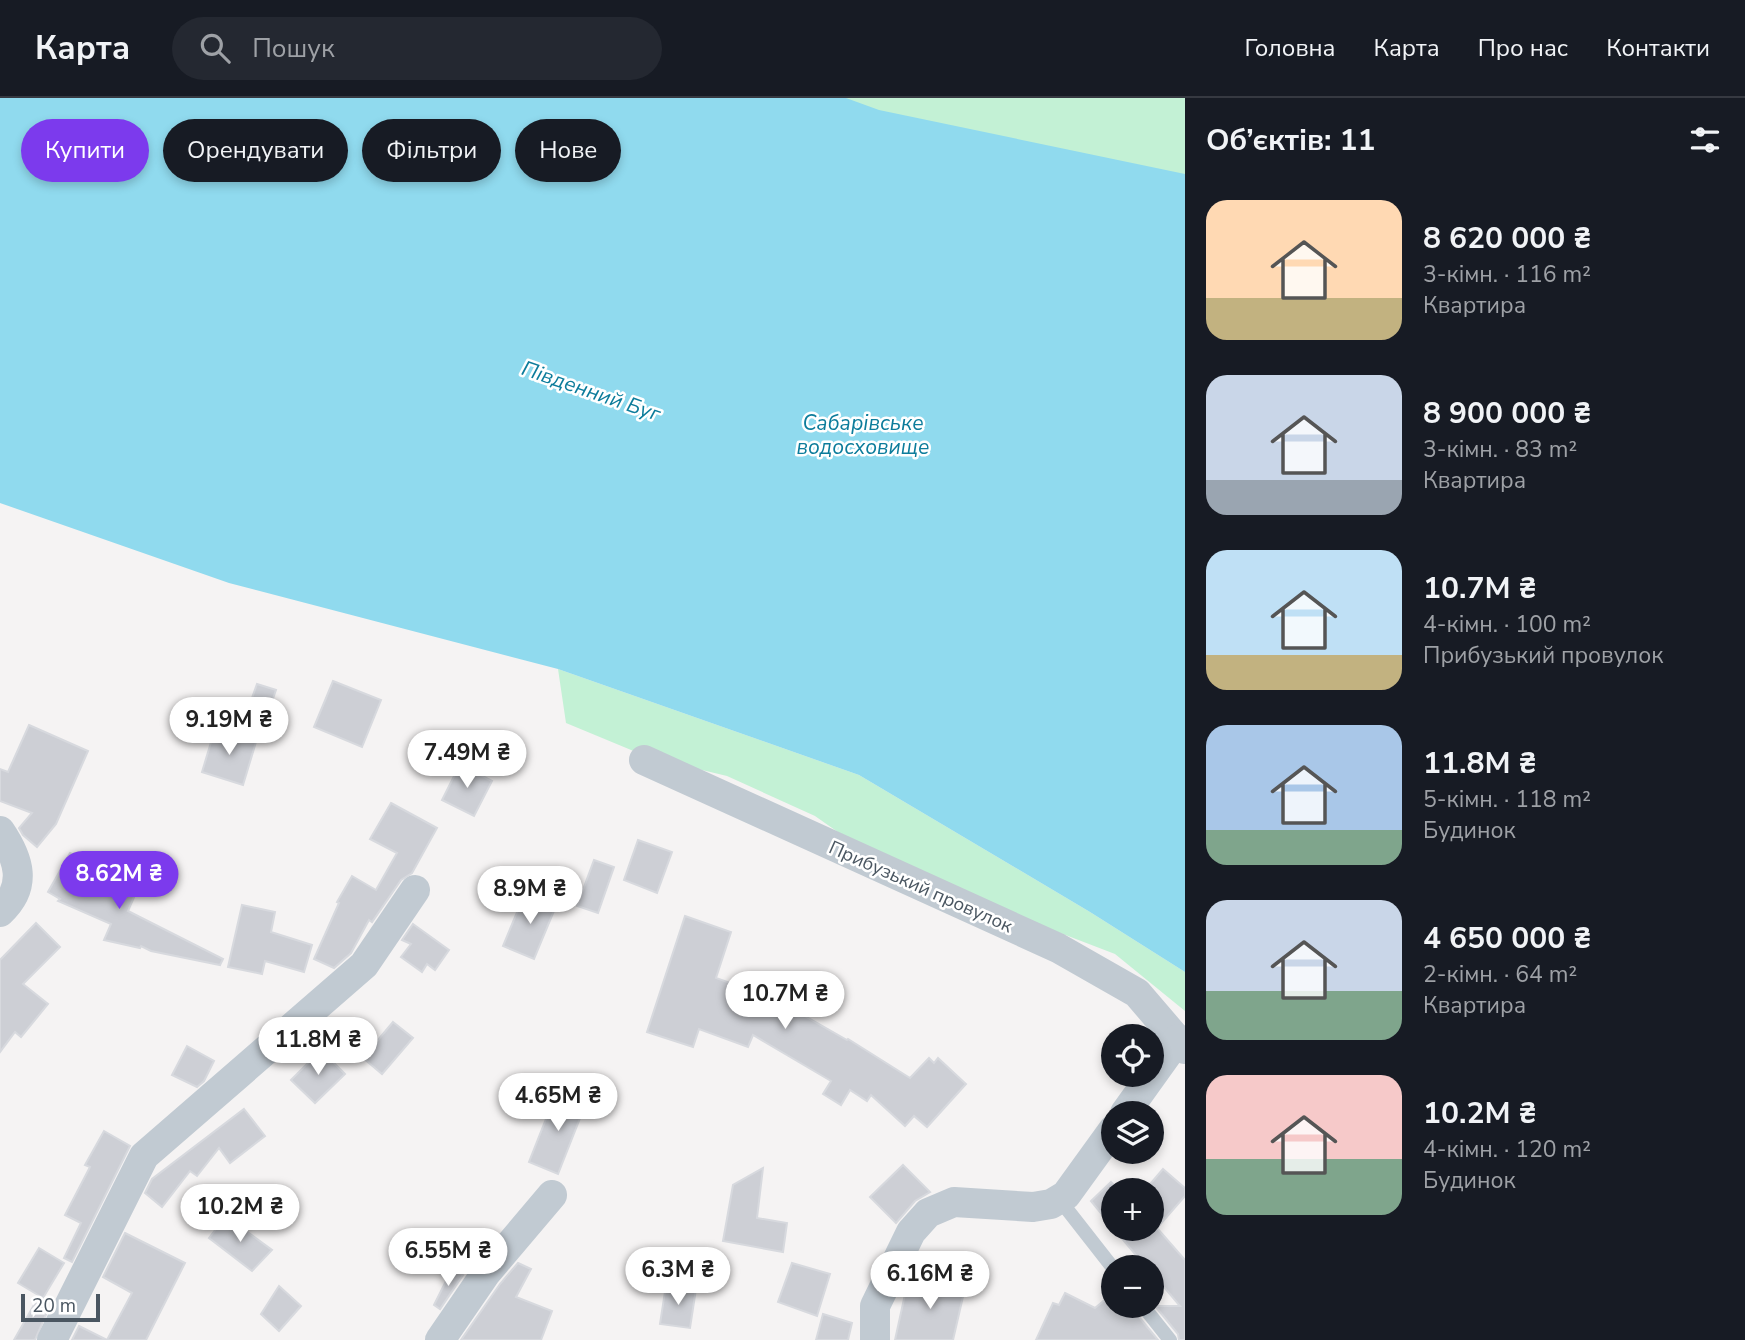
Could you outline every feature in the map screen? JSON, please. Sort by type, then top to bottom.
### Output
[{"type":"street","name":"Прибузький провулок","points":[[644,760],[1058,948],[1137,993],[1181,1044],[1135,1101]]},
{"type":"street","points":[[0,831],[14,855],[19,877],[14,894],[0,912]]},
{"type":"street","points":[[52,1340],[144,1156],[364,965],[415,890]]},
{"type":"street","points":[[875,1340],[875,1306],[911,1232],[929,1213],[954,1202],[1033,1207],[1051,1204],[1066,1195],[1101,1147]]},
{"type":"street","points":[[440,1340],[486,1273],[552,1195]]},
{"type":"lane","points":[[1059,1199],[1103,1255]]},
{"type":"lane","points":[[1153,1318],[1170,1340]]},
{"type":"green space","points":[[648,98],[1185,98],[1185,257]]},
{"type":"green space","points":[[558,669],[859,775],[1090,912],[1185,972],[1185,1011],[1115,954],[964,896],[855,844],[815,816],[727,776],[648,757],[566,723]]},
{"type":"water","name":"Сабарівське водосховище","points":[[0,98],[846,98],[879,110],[1185,174],[1185,972],[1090,912],[859,775],[558,669],[229,583],[0,503]]},
{"type":"building","points":[[333,681],[381,700],[362,747],[314,727]]},
{"type":"building","points":[[257,684],[276,690],[266,719],[247,712]]},
{"type":"building","points":[[29,725],[88,751],[56,824],[37,847],[19,828],[32,813],[0,801],[0,769],[8,772]]},
{"type":"building","points":[[215,729],[256,742],[243,785],[202,772]]},
{"type":"building","points":[[460,764],[492,781],[474,816],[442,800]]},
{"type":"building","points":[[391,803],[437,828],[412,873],[401,880],[372,922],[369,920],[351,953],[334,968],[314,959],[339,903],[337,902],[352,876],[376,890],[397,853],[370,839]]},
{"type":"building","points":[[638,840],[672,852],[657,893],[624,880]]},
{"type":"building","points":[[70,853],[94,866],[92,870],[138,888],[128,911],[223,959],[220,965],[104,940],[111,924],[58,901],[60,899],[48,892]]},
{"type":"building","points":[[594,860],[614,867],[598,913],[577,906]]},
{"type":"building","points":[[525,893],[556,906],[534,959],[503,946]]},
{"type":"building","points":[[242,905],[275,912],[271,932],[312,945],[304,972],[265,961],[262,974],[228,967]]},
{"type":"building","points":[[685,916],[731,932],[716,978],[775,999],[848,1039],[910,1078],[929,1058],[934,1063],[938,1058],[966,1084],[927,1127],[914,1116],[905,1126],[871,1095],[867,1101],[850,1090],[841,1105],[823,1094],[831,1081],[753,1035],[748,1047],[699,1029],[693,1047],[647,1032]]},
{"type":"building","points":[[36,923],[60,947],[23,984],[48,1004],[21,1037],[15,1032],[0,1052],[0,960]]},
{"type":"building","points":[[413,924],[449,950],[435,970],[427,964],[422,972],[401,957],[411,944],[402,940]]},
{"type":"building","points":[[393,1022],[413,1038],[382,1074],[363,1058]]},
{"type":"building","points":[[187,1046],[214,1061],[204,1081],[197,1087],[172,1075]]},
{"type":"building","points":[[321,1050],[345,1074],[315,1103],[291,1080]]},
{"type":"building","points":[[557,1091],[586,1103],[558,1174],[529,1162]]},
{"type":"building","points":[[244,1109],[265,1136],[230,1163],[219,1148],[197,1176],[190,1171],[162,1207],[145,1193],[152,1179]]},
{"type":"building","points":[[104,1131],[130,1146],[72,1262],[64,1258],[81,1223],[65,1215],[90,1167],[85,1165]]},
{"type":"building","points":[[903,1165],[930,1192],[915,1201],[896,1223],[870,1197]]},
{"type":"building","points":[[763,1168],[757,1218],[787,1223],[783,1252],[723,1241],[733,1185]]},
{"type":"building","points":[[1163,1169],[1185,1188],[1185,1196],[1164,1220],[1164,1178],[1155,1178]]},
{"type":"building","points":[[1101,1192],[1101,1213],[1091,1201]]},
{"type":"building","points":[[226,1216],[272,1250],[252,1271],[209,1238]]},
{"type":"building","points":[[125,1233],[185,1263],[146,1340],[107,1340],[132,1293],[103,1277]]},
{"type":"building","points":[[1164,1236],[1185,1260],[1185,1340],[1179,1340],[1178,1334],[1164,1317],[1164,1306],[1180,1306],[1164,1287],[1164,1255],[1136,1255],[1124,1241],[1164,1241]]},
{"type":"building","points":[[39,1248],[64,1263],[43,1298],[18,1283]]},
{"type":"building","points":[[518,1263],[531,1269],[516,1297],[552,1311],[541,1340],[461,1340],[500,1284]]},
{"type":"building","points":[[792,1263],[830,1274],[817,1316],[778,1302]]},
{"type":"building","points":[[452,1269],[463,1275],[440,1309],[434,1305]]},
{"type":"building","points":[[909,1276],[965,1288],[953,1340],[895,1340]]},
{"type":"building","points":[[666,1285],[696,1289],[690,1328],[660,1324]]},
{"type":"building","points":[[279,1286],[301,1306],[279,1331],[261,1314]]},
{"type":"building","points":[[1065,1293],[1095,1308],[1101,1303],[1101,1318],[1140,1318],[1158,1340],[1036,1340],[1053,1303],[1059,1305]]},
{"type":"building","points":[[35,1303],[48,1310],[35,1340],[14,1340]]},
{"type":"building","points":[[823,1314],[852,1323],[848,1340],[816,1340]]},
{"type":"building","points":[[79,1326],[107,1340],[72,1340]]},
{"type":"water label","name":"Південний Буг","points":[[591,391]]}]
